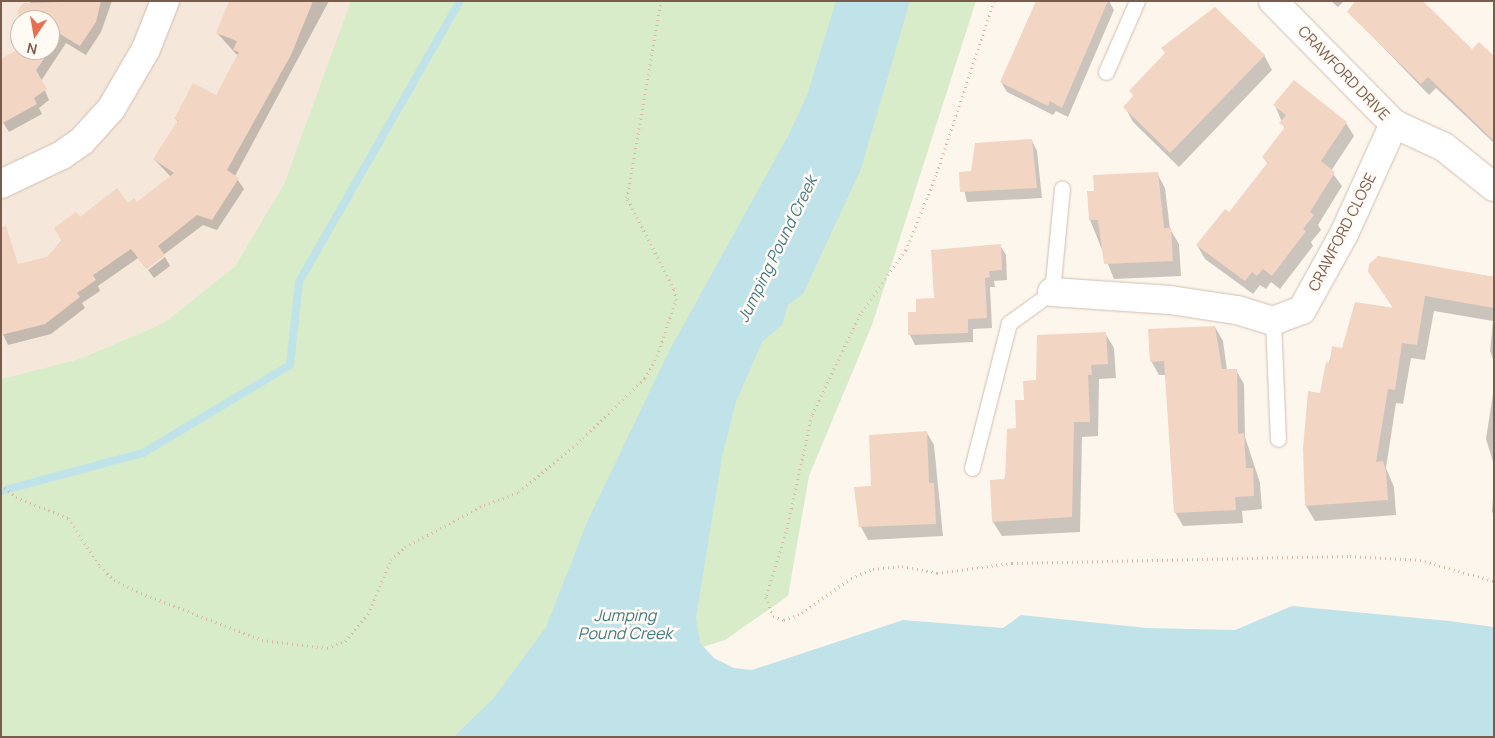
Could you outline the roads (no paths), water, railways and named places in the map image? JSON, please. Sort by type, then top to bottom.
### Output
[{"type":"street","points":[[1,184],[62,155],[111,109],[146,49],[165,1]]},
{"type":"street","name":"CRAWFORD DRIVE","points":[[1273,1],[1394,124],[1444,147],[1494,187]]},
{"type":"street","name":"CRAWFORD CLOSE","points":[[1273,321],[1302,310],[1344,234],[1394,124]]},
{"type":"street","points":[[1052,292],[1170,300],[1237,310],[1273,321]]},
{"type":"lane","points":[[1106,72],[1137,1]]},
{"type":"lane","points":[[972,468],[1009,323],[1052,292],[1062,188]]},
{"type":"lane","points":[[1273,321],[1278,439]]},
{"type":"water","name":"Jumping Pound Creek","points":[[836,1],[910,1],[861,169],[803,294],[788,305],[782,325],[762,342],[736,402],[722,457],[696,618],[700,643],[714,658],[734,668],[752,670],[903,620],[1003,628],[1021,615],[1147,628],[1235,630],[1292,606],[1449,621],[1494,627],[1494,737],[453,737],[493,699],[546,627],[588,520],[668,353],[789,134],[807,95]]},
{"type":"waterway","points":[[1,491],[143,453],[290,365],[299,282],[460,1]]}]
